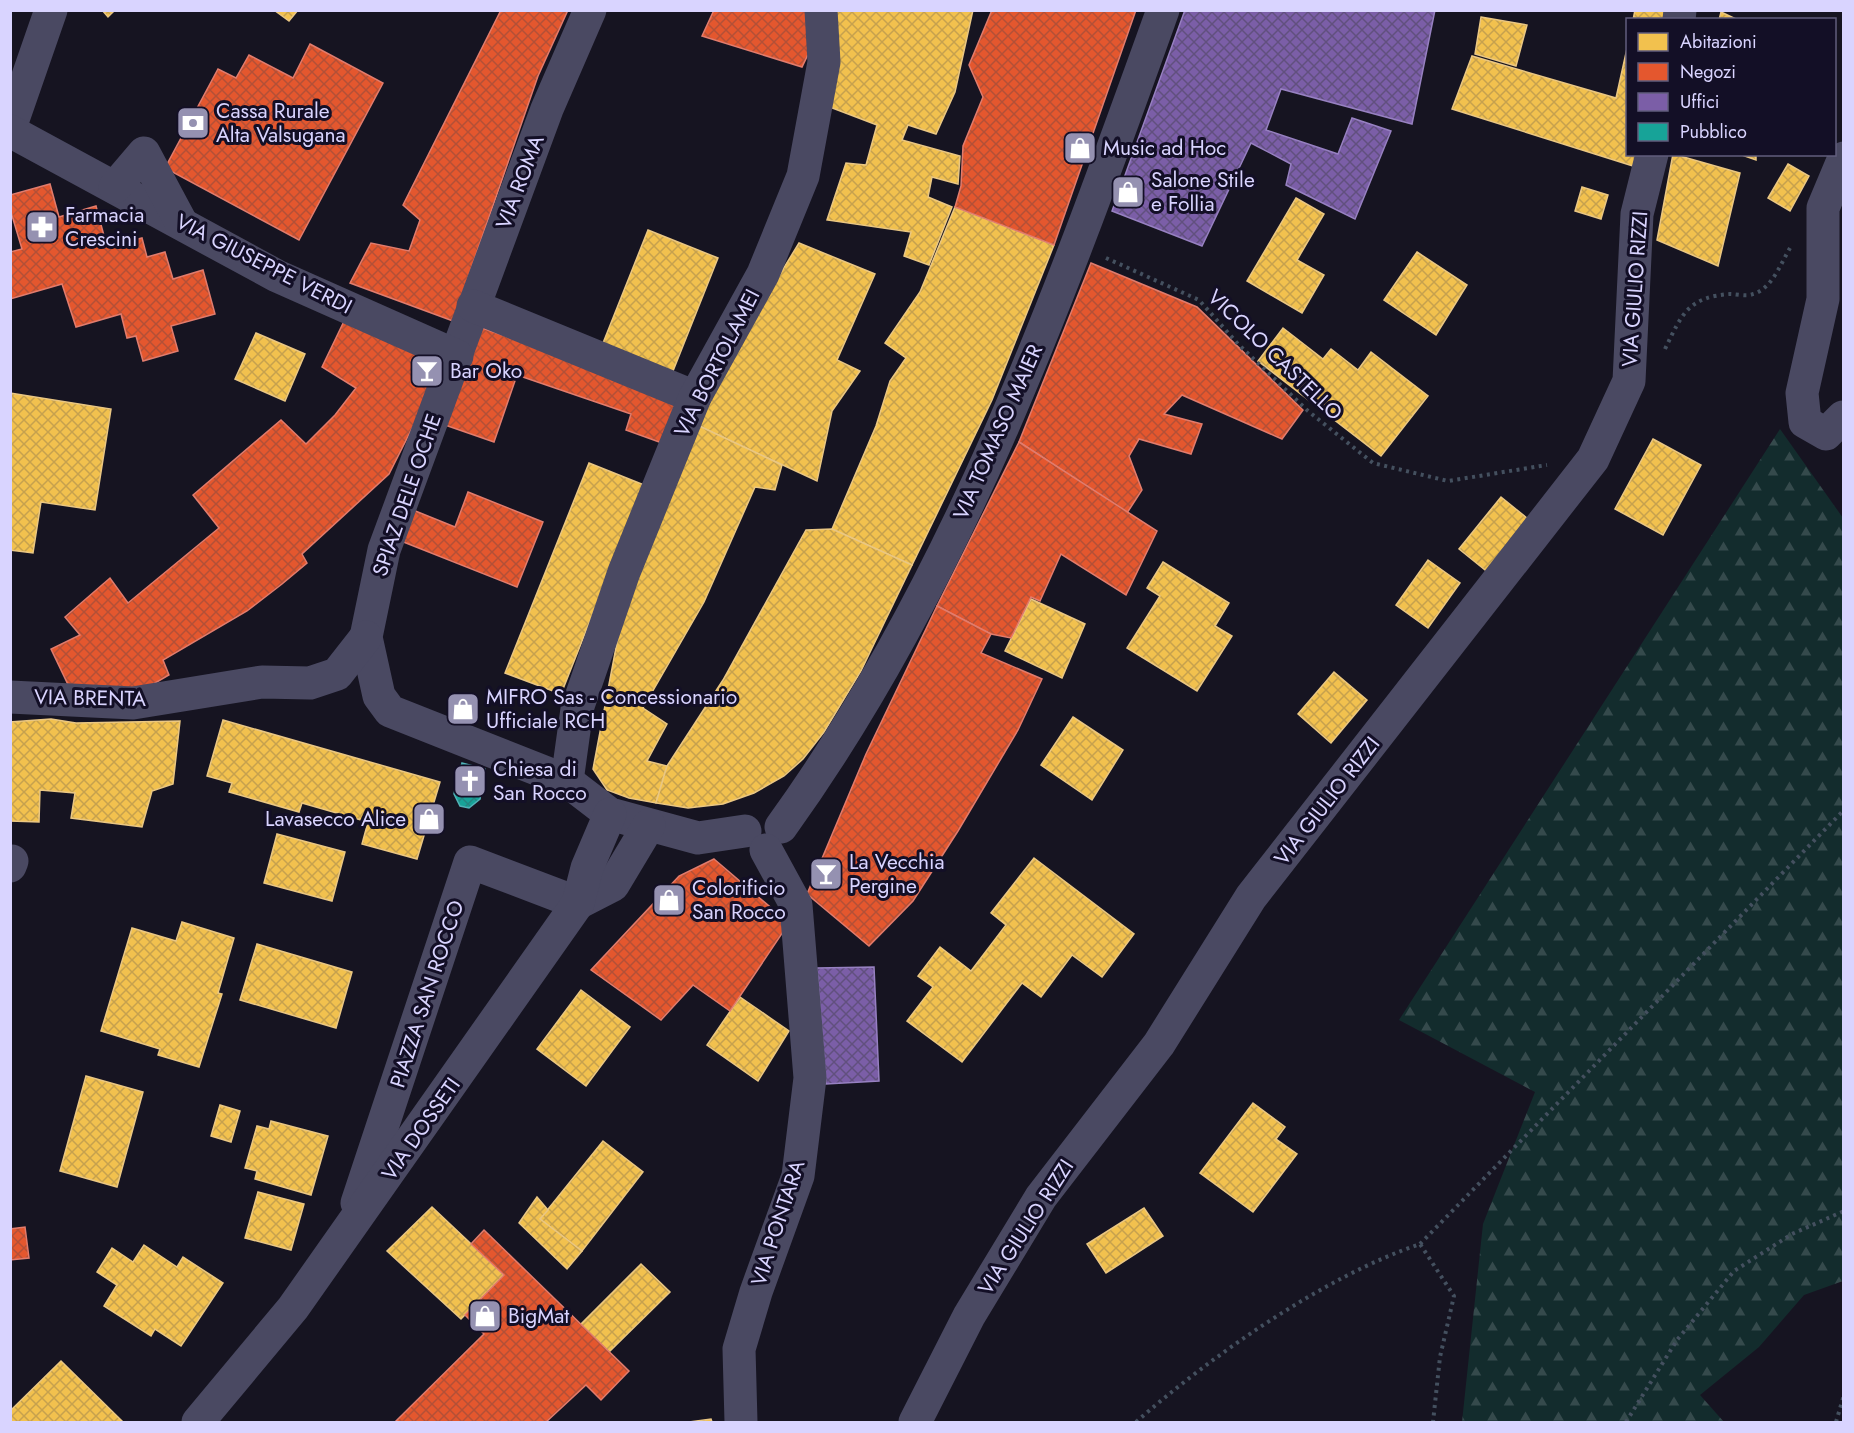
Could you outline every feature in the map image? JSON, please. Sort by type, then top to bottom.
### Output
[{"type":"street","points":[[10,129],[51,10]]},
{"type":"street","name":"VIA ROMA","points":[[457,356],[473,306],[547,110],[590,10]]},
{"type":"street","name":"VIA BORTOLAMEI","points":[[567,781],[577,709],[624,572],[694,397],[763,274],[803,176],[824,62],[821,10]]},
{"type":"street","name":"VIA TOMASO MAIER","points":[[764,836],[824,768],[894,651],[1001,431],[1078,246],[1163,10]]},
{"type":"street","name":"VIA GIUSEPPE VERDI","points":[[10,129],[277,276],[457,356]]},
{"type":"street","points":[[115,187],[144,153],[182,224]]},
{"type":"street","name":"VIA GIULIO RIZZI","points":[[915,1422],[969,1316],[1041,1197],[1159,1044],[1251,897],[1593,459],[1629,381],[1637,214],[1652,156]]},
{"type":"street","points":[[1843,417],[1826,434],[1805,422],[1802,393],[1823,300],[1823,208],[1844,158]]},
{"type":"street","points":[[473,306],[694,397]]},
{"type":"street","name":"SPIAZ DELE OCHE","points":[[457,356],[384,550],[366,637],[379,696],[390,711],[567,781]]},
{"type":"street","name":"SPIAZ DELE OCHE","points":[[205,691],[261,682],[310,683],[337,674],[366,637]]},
{"type":"street","name":"VIA BRENTA","points":[[10,697],[133,703],[205,691]]},
{"type":"street","points":[[567,781],[610,814],[649,825],[698,838],[764,836]]},
{"type":"street","name":"VIA DOSSETI","points":[[198,1422],[293,1308],[346,1236],[579,903],[587,868],[610,814]]},
{"type":"street","points":[[579,903],[613,885],[649,825]]},
{"type":"street","name":"VIA PONTARA","points":[[741,1422],[739,1349],[756,1292],[798,1176],[810,1078],[796,904],[764,836]]},
{"type":"street","name":"PIAZZA SAN ROCCO","points":[[346,1236],[470,862],[579,903]]},
{"type":"path","name":"VICOLO CASTELLO","points":[[1078,246],[1199,300],[1238,344],[1308,411],[1373,463],[1448,481],[1593,459]]},
{"type":"path","points":[[1664,352],[1687,309],[1703,299],[1728,294],[1754,294],[1772,279],[1790,247]]},
{"type":"path","points":[[1136,1422],[1182,1381],[1315,1294],[1394,1253],[1420,1244],[1844,810]]},
{"type":"path","points":[[1626,1422],[1677,1340],[1734,1271],[1792,1234],[1844,1211]]},
{"type":"path","points":[[1420,1244],[1454,1296],[1440,1357],[1433,1422]]},
{"type":"path","points":[[1836,1422],[1844,1395]]},
{"type":"green space","points":[[1780,429],[1843,518],[1843,1281],[1804,1295],[1759,1347],[1700,1395],[1724,1422],[1462,1422],[1483,1224],[1535,1092],[1399,1020]]},
{"type":"building: Abitazioni","points":[[102,10],[115,10],[108,17]]},
{"type":"building: Abitazioni","points":[[274,10],[298,10],[289,21]]},
{"type":"building: Abitazioni","points":[[832,10],[973,10],[955,92],[936,134],[908,125],[902,140],[960,156],[958,184],[932,177],[928,197],[952,207],[929,265],[904,256],[911,232],[827,220],[846,163],[866,165],[877,125],[827,106]]},
{"type":"building: Abitazioni","points":[[1635,10],[1672,10],[1670,18],[1633,18]]},
{"type":"building: Abitazioni","points":[[1721,12],[1734,18],[1720,18]]},
{"type":"building: Abitazioni","points":[[1481,17],[1527,25],[1516,66],[1475,54]]},
{"type":"building: Abitazioni","points":[[1626,53],[1626,156],[1636,156],[1633,166],[1452,109],[1472,56],[1616,98]]},
{"type":"building: Abitazioni","points":[[1673,156],[1680,156],[1740,173],[1718,266],[1657,240]]},
{"type":"building: Abitazioni","points":[[1745,156],[1756,156],[1756,160]]},
{"type":"building: Abitazioni","points":[[1788,164],[1809,176],[1790,211],[1768,198]]},
{"type":"building: Abitazioni","points":[[1582,187],[1608,195],[1601,219],[1575,211]]},
{"type":"building: Abitazioni","points":[[1296,198],[1324,214],[1297,260],[1324,275],[1302,313],[1247,281]]},
{"type":"building: Abitazioni","points":[[955,207],[1054,245],[992,400],[912,565],[832,529],[876,426],[890,381],[906,358],[885,343],[920,292]]},
{"type":"building: Abitazioni","points":[[648,230],[718,258],[671,376],[601,348]]},
{"type":"building: Abitazioni","points":[[799,243],[875,274],[837,360],[860,371],[832,411],[817,481],[697,425],[736,346]]},
{"type":"building: Abitazioni","points":[[1417,252],[1467,285],[1436,335],[1384,300]]},
{"type":"building: Abitazioni","points":[[1283,328],[1323,359],[1331,349],[1358,370],[1371,352],[1428,396],[1381,456],[1258,361]]},
{"type":"building: Abitazioni","points":[[256,333],[305,354],[285,401],[235,379]]},
{"type":"building: Abitazioni","points":[[10,393],[111,409],[95,510],[41,502],[33,553],[10,550]]},
{"type":"building: Abitazioni","points":[[697,425],[782,465],[775,490],[755,487],[704,602],[643,708],[667,724],[647,761],[667,766],[656,803],[629,798],[607,790],[593,769],[628,584]]},
{"type":"building: Abitazioni","points":[[1653,439],[1701,465],[1663,535],[1615,509]]},
{"type":"building: Abitazioni","points":[[589,463],[644,485],[561,694],[505,673]]},
{"type":"building: Abitazioni","points":[[1501,497],[1533,523],[1490,574],[1459,549]]},
{"type":"building: Abitazioni","points":[[832,529],[912,565],[861,671],[824,732],[803,759],[784,776],[754,793],[723,804],[688,808],[656,803],[667,766],[723,680],[806,530]]},
{"type":"building: Abitazioni","points":[[1428,560],[1460,583],[1428,628],[1396,605]]},
{"type":"building: Abitazioni","points":[[1163,562],[1229,603],[1215,626],[1232,636],[1197,691],[1127,648],[1160,596],[1147,588]]},
{"type":"building: Abitazioni","points":[[1031,599],[1085,624],[1062,678],[1005,651]]},
{"type":"building: Abitazioni","points":[[1334,672],[1367,700],[1331,743],[1298,714]]},
{"type":"building: Abitazioni","points":[[1073,717],[1123,750],[1092,800],[1041,765]]},
{"type":"building: Abitazioni","points":[[51,719],[76,723],[180,721],[173,784],[152,791],[142,827],[71,818],[75,793],[40,790],[39,822],[10,821],[10,722]]},
{"type":"building: Abitazioni","points":[[223,720],[440,782],[417,859],[362,844],[368,822],[302,803],[299,812],[229,792],[232,783],[207,776]]},
{"type":"building: Abitazioni","points":[[277,834],[345,852],[332,901],[264,883]]},
{"type":"building: Abitazioni","points":[[1034,858],[1134,934],[1102,977],[1072,955],[1041,997],[1022,983],[962,1062],[907,1021],[933,987],[918,976],[940,947],[971,971],[1006,925],[991,913]]},
{"type":"building: Abitazioni","points":[[182,922],[234,938],[218,993],[222,994],[199,1067],[158,1055],[160,1049],[101,1031],[132,928],[176,941]]},
{"type":"building: Abitazioni","points":[[257,944],[352,972],[336,1028],[240,1000]]},
{"type":"building: Abitazioni","points":[[581,990],[630,1027],[586,1086],[537,1049]]},
{"type":"building: Abitazioni","points":[[740,997],[789,1031],[758,1081],[707,1045]]},
{"type":"building: Abitazioni","points":[[86,1076],[143,1092],[117,1187],[60,1171]]},
{"type":"building: Abitazioni","points":[[1253,1103],[1285,1127],[1276,1139],[1297,1154],[1253,1212],[1200,1173]]},
{"type":"building: Abitazioni","points":[[220,1105],[240,1111],[231,1142],[211,1136]]},
{"type":"building: Abitazioni","points":[[271,1121],[328,1136],[311,1195],[255,1179],[257,1171],[245,1168],[257,1126],[269,1129]]},
{"type":"building: Abitazioni","points":[[603,1141],[643,1172],[582,1251],[540,1219]]},
{"type":"building: Abitazioni","points":[[258,1192],[304,1204],[291,1250],[245,1238]]},
{"type":"building: Abitazioni","points":[[537,1197],[548,1210],[540,1219],[582,1251],[567,1269],[519,1223]]},
{"type":"building: Abitazioni","points":[[432,1207],[504,1275],[461,1319],[387,1251]]},
{"type":"building: Abitazioni","points":[[1144,1208],[1163,1236],[1106,1273],[1087,1244]]},
{"type":"building: Abitazioni","points":[[144,1245],[177,1267],[183,1257],[223,1283],[181,1346],[155,1329],[151,1336],[104,1306],[117,1285],[97,1272],[112,1248],[133,1262]]},
{"type":"building: Abitazioni","points":[[641,1264],[670,1292],[609,1352],[580,1325]]},
{"type":"building: Abitazioni","points":[[61,1361],[123,1422],[10,1422],[10,1411]]},
{"type":"building: Abitazioni","points":[[711,1419],[712,1422],[689,1422]]},
{"type":"building: Negozi","points":[[501,10],[568,10],[538,76],[453,321],[350,283],[371,243],[409,251],[420,220],[403,205]]},
{"type":"building: Negozi","points":[[714,10],[811,10],[812,46],[802,67],[702,36]]},
{"type":"building: Negozi","points":[[992,10],[1136,10],[1054,245],[955,207],[961,186],[963,146],[983,97],[969,65]]},
{"type":"building: Negozi","points":[[310,44],[383,83],[299,240],[165,168],[218,69],[236,78],[249,55],[293,78]]},
{"type":"building: Negozi","points":[[50,184],[59,217],[96,206],[107,247],[142,238],[147,257],[165,252],[173,279],[203,270],[215,314],[171,326],[178,351],[143,361],[136,336],[127,338],[121,314],[76,327],[62,284],[10,299],[10,252],[22,249],[10,209],[10,195]]},
{"type":"building: Negozi","points":[[1091,263],[1197,307],[1303,410],[1282,439],[1182,395],[1164,414],[1202,424],[1191,454],[1139,439],[1129,456],[1142,490],[1127,513],[1019,442]]},
{"type":"building: Negozi","points":[[347,315],[443,367],[389,474],[302,554],[307,563],[282,584],[247,611],[163,660],[169,675],[150,686],[72,693],[51,649],[80,635],[65,617],[110,578],[128,603],[219,528],[193,495],[281,420],[306,444],[335,415],[356,388],[322,367]]},
{"type":"building: Negozi","points":[[479,327],[642,383],[676,401],[662,443],[626,430],[631,414],[517,375],[494,442],[445,425]]},
{"type":"building: Negozi","points":[[1019,442],[1157,531],[1126,595],[1061,554],[1040,601],[1031,597],[1011,638],[991,634],[937,606]]},
{"type":"building: Negozi","points":[[468,492],[543,522],[517,587],[401,541],[413,510],[455,527]]},
{"type":"building: Negozi","points":[[937,606],[991,634],[981,653],[1042,679],[1018,730],[913,901],[869,946],[807,894],[866,754]]},
{"type":"building: Negozi","points":[[714,859],[789,923],[730,1011],[693,985],[661,1020],[591,970],[679,876]]},
{"type":"building: Negozi","points":[[25,1227],[29,1258],[10,1260],[10,1229]]},
{"type":"building: Negozi","points":[[484,1230],[629,1371],[601,1400],[586,1385],[546,1422],[395,1422],[484,1334],[465,1315],[504,1275],[471,1244]]},
{"type":"building: Uffici","points":[[1185,10],[1435,10],[1412,124],[1281,89],[1266,130],[1338,154],[1352,118],[1391,131],[1355,219],[1286,185],[1291,164],[1251,143],[1202,246],[1112,211]]},
{"type":"building: Uffici","points":[[874,967],[879,1081],[826,1084],[817,968]]},
{"type":"building: Pubblico","name":"Chiesa di San Rocco","points":[[462,763],[485,769],[480,799],[469,808],[460,806],[454,794]]},
{"type":"place","name":"Cassa Rurale Alta Valsugana","points":[[193,123]]},
{"type":"place","name":"Music ad Hoc","points":[[1080,148]]},
{"type":"place","name":"Salone Stile e Follia","points":[[1128,192]]},
{"type":"place","name":"Farmacia Crescini","points":[[42,227]]},
{"type":"place","name":"Bar Oko","points":[[427,371]]},
{"type":"place","name":"MIFRO Sas - Concessionario Ufficiale RCH","points":[[463,709]]},
{"type":"place","name":"Chiesa di San Rocco","points":[[470,781]]},
{"type":"place","name":"Lavasecco Alice","points":[[429,819]]},
{"type":"place","name":"La Vecchia Pergine","points":[[826,874]]},
{"type":"place","name":"Colorificio San Rocco","points":[[669,900]]},
{"type":"place","name":"BigMat","points":[[485,1316]]}]
